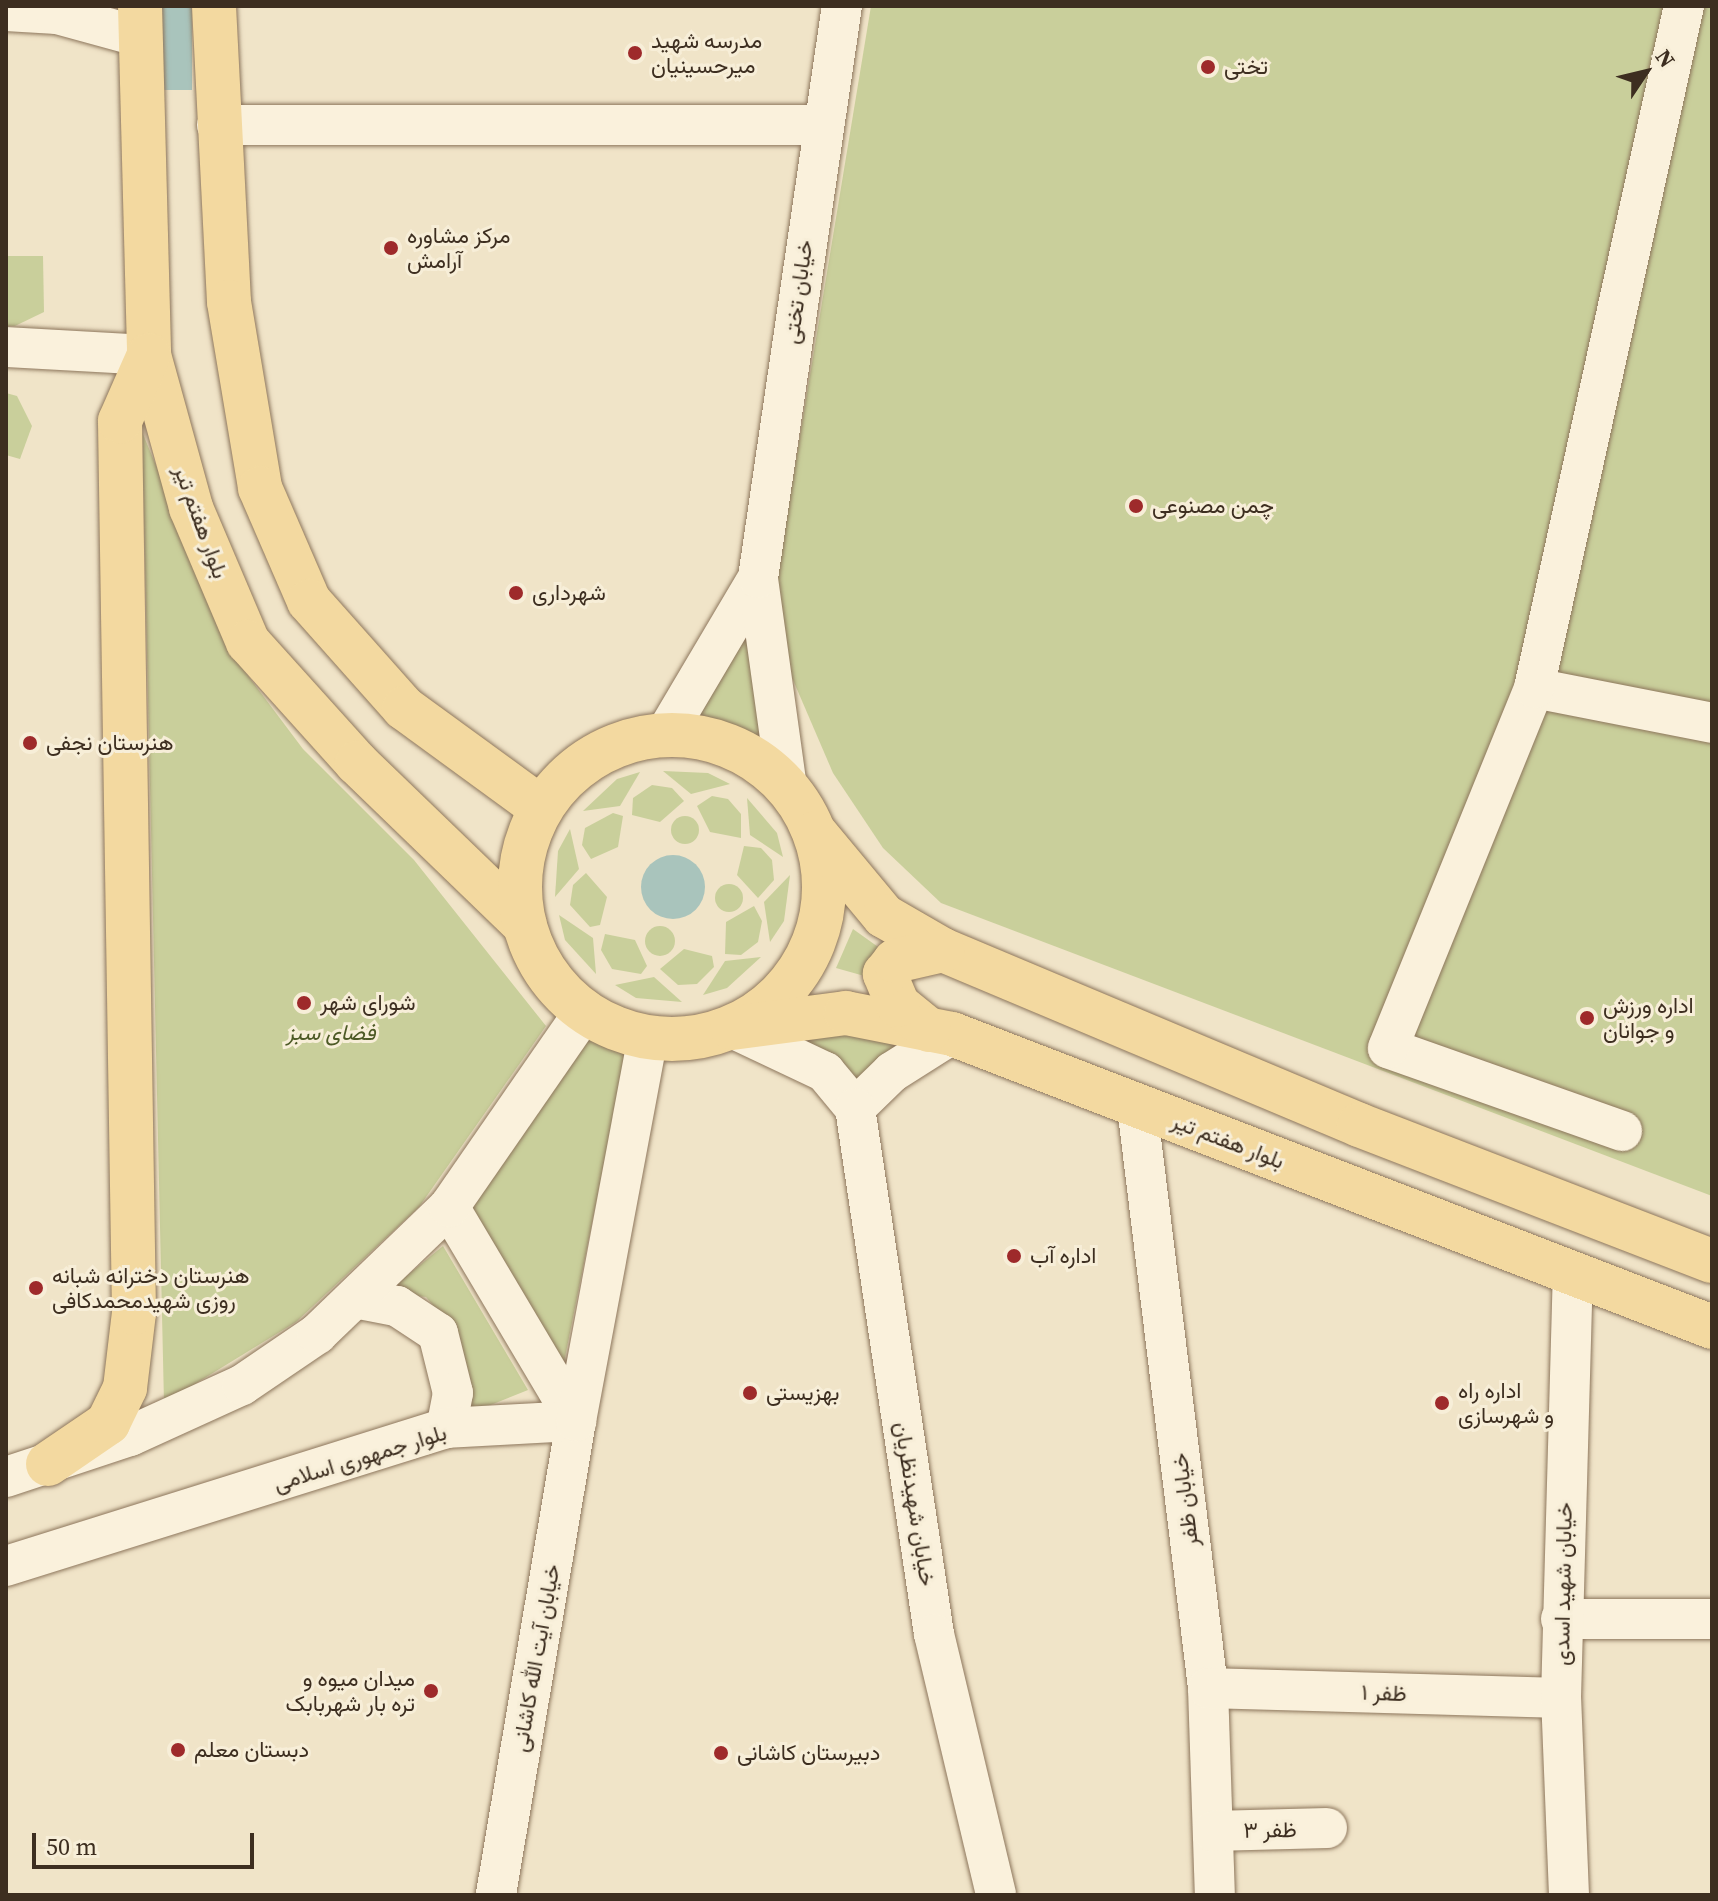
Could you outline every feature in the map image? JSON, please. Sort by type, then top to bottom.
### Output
[{"type":"main road","points":[[214,6],[217,125],[229,302],[260,488],[309,601],[404,708],[541,808]]},
{"type":"main road","name":"بلوار هفتم تیر","points":[[140,22],[149,355],[191,508],[248,642],[357,763],[525,925]]},
{"type":"main road","points":[[48,1464],[108,1423],[125,1388],[134,1313],[120,421],[149,355]]},
{"type":"main road","points":[[815,833],[823,895],[802,969],[771,1004],[732,1028],[700,1038],[648,1038],[584,1012],[558,988],[525,925],[521,872],[541,808],[582,764],[633,740],[665,735],[711,740],[752,758],[787,788],[815,833],[884,916],[943,950],[1359,1125],[1712,1261]]},
{"type":"main road","points":[[940,1032],[898,1005],[885,974],[895,961],[943,950]]},
{"type":"main road","name":"بلوار هفتم تیر","points":[[732,1028],[846,1013],[940,1032],[1712,1327]]},
{"type":"street","name":"خیابان تختی","points":[[758,578],[822,125],[842,6]]},
{"type":"street","points":[[1622,1131],[1388,1048],[1534,688],[1684,6]]},
{"type":"street","points":[[6,11],[140,22]]},
{"type":"street","points":[[217,125],[822,125]]},
{"type":"street","points":[[6,347],[149,355]]},
{"type":"street","points":[[665,735],[758,578]]},
{"type":"street","points":[[758,578],[787,788]]},
{"type":"street","points":[[1534,688],[1712,723]]},
{"type":"street","points":[[6,1477],[48,1464],[242,1385],[360,1299],[449,1207],[584,1012]]},
{"type":"street","points":[[732,1028],[825,1072],[855,1108],[940,1032]]},
{"type":"street","points":[[576,1421],[648,1038]]},
{"type":"street","name":"خیابان ظفر","points":[[1137,1106],[1208,1688],[1215,1895]]},
{"type":"street","name":"خیابان شهیدنظریان","points":[[855,1108],[934,1634],[996,1895]]},
{"type":"street","points":[[449,1207],[576,1421]]},
{"type":"street","name":"خیابان شهید اسدی","points":[[1569,1895],[1561,1619],[1573,1274]]},
{"type":"street","points":[[360,1299],[397,1306],[438,1333],[453,1382],[446,1428]]},
{"type":"street","name":"بلوار جمهوری اسلامی","points":[[6,1566],[446,1428],[576,1421]]},
{"type":"street","name":"خیابان آیت الله کاشانی","points":[[496,1895],[576,1421]]},
{"type":"street","points":[[1561,1619],[1712,1619]]},
{"type":"street","name":"ظفر ۱","points":[[1208,1688],[1561,1698]]},
{"type":"street","name":"ظفر ۳","points":[[1213,1831],[1327,1828]]},
{"type":"green space","points":[[871,6],[1712,6],[1712,1196],[941,903],[883,848],[833,773],[790,673],[776,581]]},
{"type":"green space","points":[[6,256],[43,256],[44,312],[15,326],[6,326]]},
{"type":"green space","points":[[6,393],[17,396],[32,426],[20,459],[6,455]]},
{"type":"green space","name":"فضای سبز","points":[[142,432],[240,665],[303,749],[414,860],[546,1026],[419,1207],[296,1322],[164,1403]]},
{"type":"green space","points":[[755,594],[781,776],[754,752],[711,734],[674,729]]},
{"type":"green space","points":[[663,771],[708,773],[730,784],[691,794]]},
{"type":"green space","points":[[640,772],[620,806],[583,811],[617,779]]},
{"type":"green space","points":[[652,785],[672,788],[684,801],[660,822],[632,815],[633,798]]},
{"type":"green space","points":[[712,796],[728,799],[741,814],[741,838],[710,832],[697,806]]},
{"type":"green space","points":[[747,798],[777,833],[783,857],[750,835]]},
{"type":"green space","points":[[613,813],[623,816],[618,847],[591,859],[582,845],[585,828]]},
{"type":"green space","points":[[685,816],[695,820],[699,830],[695,840],[685,844],[675,840],[671,830],[675,820]]},
{"type":"green space","points":[[570,829],[579,869],[555,897],[558,851]]},
{"type":"green space","points":[[744,846],[761,848],[772,860],[774,880],[758,898],[737,875]]},
{"type":"green space","points":[[586,873],[607,897],[600,925],[590,927],[570,905],[573,885]]},
{"type":"green space","points":[[790,875],[784,921],[770,942],[764,902]]},
{"type":"green space","points":[[729,884],[739,888],[743,898],[739,908],[729,912],[719,908],[715,898],[719,888]]},
{"type":"green space","points":[[754,906],[762,921],[758,942],[741,955],[725,954],[726,922]]},
{"type":"green space","points":[[559,915],[593,938],[596,974],[565,940]]},
{"type":"green space","points":[[660,926],[670,931],[675,941],[670,951],[660,956],[650,951],[645,941],[650,931]]},
{"type":"green space","points":[[853,929],[881,949],[875,979],[836,968]]},
{"type":"green space","points":[[605,934],[635,940],[647,966],[641,974],[612,969],[601,950]]},
{"type":"green space","points":[[684,949],[712,956],[714,967],[697,984],[678,985],[660,969]]},
{"type":"green space","points":[[761,957],[727,988],[703,995],[725,961]]},
{"type":"green space","points":[[654,977],[682,1002],[636,998],[615,985]]},
{"type":"green space","points":[[842,1028],[920,1036],[859,1081],[774,1038]]},
{"type":"green space","points":[[594,1032],[627,1050],[562,1372],[457,1212]]},
{"type":"green space","points":[[443,1246],[528,1390],[468,1414],[448,1323],[426,1297],[387,1292]]},
{"type":"water","points":[[155,6],[192,6],[192,90],[155,90]]},
{"type":"water","points":[[673,855],[685,857],[696,864],[703,875],[703,899],[696,910],[685,917],[673,919],[661,917],[650,910],[643,899],[641,887],[643,875],[650,864],[661,857]]},
{"type":"place","name":"مدرسه شهید میرحسینیان","points":[[635,53]]},
{"type":"place","name":"تختی","points":[[1208,67]]},
{"type":"place","name":"مرکز مشاوره آرامش","points":[[391,248]]},
{"type":"place","name":"چمن مصنوعی","points":[[1136,506]]},
{"type":"place","name":"شهرداری","points":[[516,593]]},
{"type":"place","name":"هنرستان نجفی","points":[[30,743]]},
{"type":"place","name":"شورای شهر","points":[[304,1003]]},
{"type":"place","name":"اداره ورزش و جوانان","points":[[1587,1018]]},
{"type":"place","name":"اداره آب","points":[[1014,1256]]},
{"type":"place","name":"هنرستان دخترانه شبانه روزی شهیدمحمدکافی","points":[[36,1288]]},
{"type":"place","name":"بهزیستی","points":[[750,1393]]},
{"type":"place","name":"اداره راه و شهرسازی","points":[[1442,1403]]},
{"type":"place","name":"میدان میوه و تره بار شهربابک","points":[[431,1691]]},
{"type":"place","name":"دبستان معلم","points":[[178,1750]]},
{"type":"place","name":"دبیرستان کاشانی","points":[[721,1753]]}]
